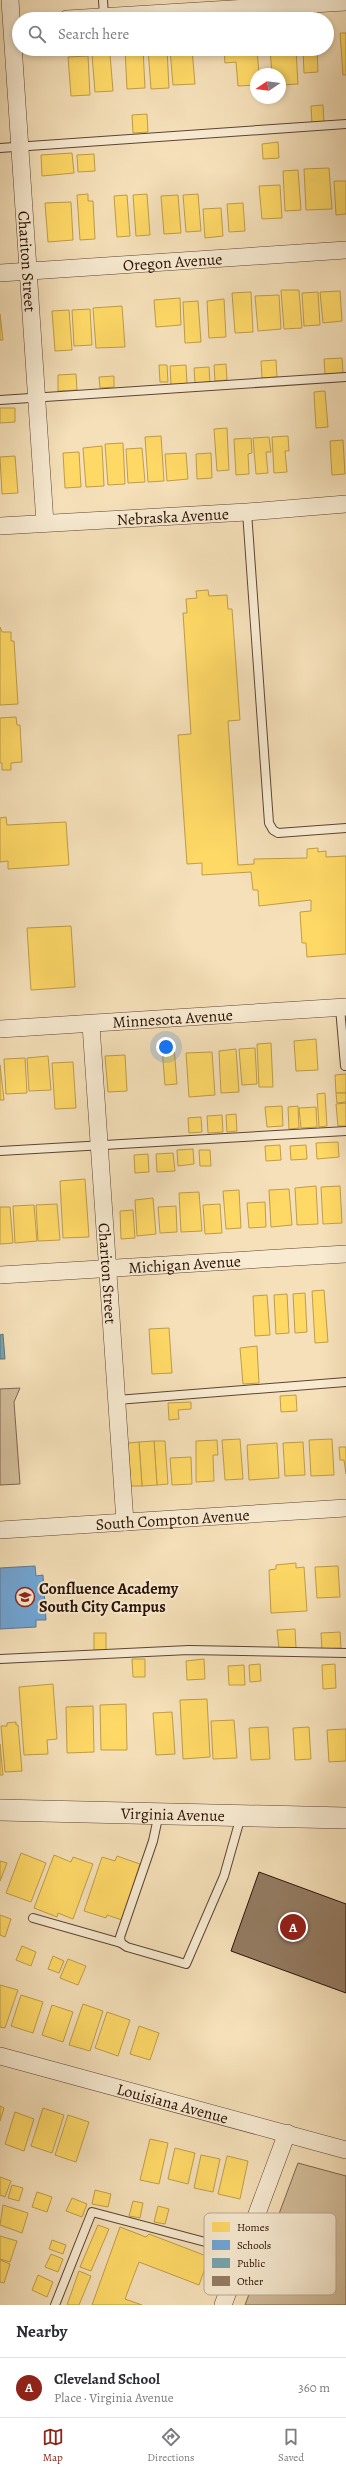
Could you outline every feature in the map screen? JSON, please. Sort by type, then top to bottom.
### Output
[{"type":"street","name":"Chariton Street","points":[[10,0],[12,48]]},
{"type":"street","points":[[91,12],[104,8],[346,2]]},
{"type":"street","name":"Chariton Street","points":[[13,56],[45,523]]},
{"type":"street","name":"Oregon Avenue","points":[[0,273],[346,250]]},
{"type":"street","name":"Nebraska Avenue","points":[[0,526],[247,512],[346,504]]},
{"type":"street","name":"Minnesota Avenue","points":[[0,1029],[91,1025],[343,1008]]},
{"type":"street","name":"Chariton Street","points":[[91,1025],[98,1145],[109,1268],[124,1522]]},
{"type":"street","name":"Michigan Avenue","points":[[0,1275],[346,1254]]},
{"type":"street","name":"South Compton Avenue","points":[[0,1530],[346,1508]]},
{"type":"street","name":"Virginia Avenue","points":[[0,1810],[346,1818]]},
{"type":"street","name":"Louisiana Avenue","points":[[0,2056],[346,2150]]},
{"type":"street","points":[[257,2213],[287,2133]]},
{"type":"street","points":[[223,2305],[227,2295]]},
{"type":"lane","points":[[0,148],[346,124]]},
{"type":"lane","points":[[0,400],[346,377]]},
{"type":"lane","points":[[247,512],[269,823],[273,830],[278,833],[346,828]]},
{"type":"lane","points":[[343,1008],[345,1066]]},
{"type":"lane","points":[[0,1151],[346,1131]]},
{"type":"lane","points":[[117,1400],[346,1382]]},
{"type":"lane","points":[[0,1659],[189,1650],[346,1653]]},
{"type":"lane","points":[[122,1943],[120,1937],[153,1841],[159,1813]]},
{"type":"lane","points":[[33,1918],[122,1943],[127,1947],[186,1964],[224,1876],[242,1815]]},
{"type":"lane","points":[[55,2305],[92,2212],[204,2242]]},
{"type":"shaded area","points":[[20,1388],[14,1402],[20,1484],[0,1485],[0,1389]]},
{"type":"shaded area","points":[[298,2163],[346,2176],[346,2305],[245,2305],[249,2295],[336,2295],[336,2213],[279,2213]]},
{"type":"building: Homes","points":[[340,33],[346,33],[346,75],[343,75]]},
{"type":"building: Homes","points":[[88,56],[90,95],[71,96],[68,57]]},
{"type":"building: Homes","points":[[92,56],[110,56],[113,91],[95,92]]},
{"type":"building: Homes","points":[[125,56],[143,56],[145,88],[127,89]]},
{"type":"building: Homes","points":[[149,56],[167,56],[169,88],[151,89]]},
{"type":"building: Homes","points":[[171,56],[193,56],[195,84],[173,85]]},
{"type":"building: Homes","points":[[224,56],[258,56],[259,68],[250,68],[250,85],[238,86],[236,62],[225,63]]},
{"type":"building: Homes","points":[[271,56],[296,56],[298,84],[286,85],[286,68],[272,68]]},
{"type":"building: Homes","points":[[303,56],[317,56],[318,72],[304,73]]},
{"type":"building: Homes","points":[[323,105],[324,123],[312,124],[311,106]]},
{"type":"building: Homes","points":[[147,114],[148,132],[133,133],[132,115]]},
{"type":"building: Homes","points":[[278,142],[279,158],[263,159],[262,144]]},
{"type":"building: Homes","points":[[72,153],[74,173],[42,176],[41,155]]},
{"type":"building: Homes","points":[[94,154],[95,171],[78,172],[77,155]]},
{"type":"building: Homes","points":[[329,168],[332,209],[306,210],[304,169]]},
{"type":"building: Homes","points":[[298,170],[301,210],[285,211],[283,171]]},
{"type":"building: Homes","points":[[334,181],[346,181],[346,214],[336,215]]},
{"type":"building: Homes","points":[[280,185],[282,218],[262,219],[259,186]]},
{"type":"building: Homes","points":[[88,194],[88,201],[93,201],[95,239],[80,240],[77,195]]},
{"type":"building: Homes","points":[[147,194],[150,235],[136,236],[133,195]]},
{"type":"building: Homes","points":[[198,194],[201,231],[186,232],[183,195]]},
{"type":"building: Homes","points":[[127,195],[130,236],[117,237],[114,196]]},
{"type":"building: Homes","points":[[178,195],[181,233],[164,234],[161,196]]},
{"type":"building: Homes","points":[[71,202],[73,240],[48,242],[45,203]]},
{"type":"building: Homes","points":[[243,203],[245,231],[229,232],[227,204]]},
{"type":"building: Homes","points":[[221,208],[223,236],[205,238],[203,209]]},
{"type":"building: Homes","points":[[281,290],[299,290],[302,328],[284,329]]},
{"type":"building: Homes","points":[[340,291],[342,321],[323,323],[320,292]]},
{"type":"building: Homes","points":[[251,292],[253,332],[235,333],[232,293]]},
{"type":"building: Homes","points":[[318,292],[320,325],[304,326],[302,293]]},
{"type":"building: Homes","points":[[279,295],[281,329],[258,331],[255,296]]},
{"type":"building: Homes","points":[[180,298],[181,325],[156,327],[154,300]]},
{"type":"building: Homes","points":[[224,299],[226,337],[209,338],[207,301]]},
{"type":"building: Homes","points":[[198,301],[201,342],[185,343],[183,302]]},
{"type":"building: Homes","points":[[122,306],[125,347],[96,348],[93,308]]},
{"type":"building: Homes","points":[[90,309],[92,345],[74,346],[72,310]]},
{"type":"building: Homes","points":[[69,310],[72,350],[55,351],[52,311]]},
{"type":"building: Homes","points":[[0,314],[3,340],[0,340]]},
{"type":"building: Homes","points":[[342,358],[343,373],[325,374],[324,359]]},
{"type":"building: Homes","points":[[276,360],[277,377],[262,378],[261,361]]},
{"type":"building: Homes","points":[[226,364],[227,380],[215,381],[214,365]]},
{"type":"building: Homes","points":[[159,365],[167,365],[168,382],[160,382]]},
{"type":"building: Homes","points":[[186,365],[187,384],[171,385],[170,366]]},
{"type":"building: Homes","points":[[209,367],[210,382],[195,383],[194,368]]},
{"type":"building: Homes","points":[[76,374],[77,390],[58,391],[58,375]]},
{"type":"building: Homes","points":[[114,376],[114,387],[100,388],[99,377]]},
{"type":"building: Homes","points":[[325,391],[328,427],[316,428],[314,392]]},
{"type":"building: Homes","points":[[0,408],[15,408],[15,422],[0,423]]},
{"type":"building: Homes","points":[[227,428],[229,470],[217,471],[214,429]]},
{"type":"building: Homes","points":[[161,436],[164,481],[148,482],[145,437]]},
{"type":"building: Homes","points":[[288,436],[289,451],[285,451],[287,472],[274,473],[272,437]]},
{"type":"building: Homes","points":[[269,437],[271,452],[266,452],[268,473],[256,474],[253,438]]},
{"type":"building: Homes","points":[[251,438],[252,453],[248,454],[249,474],[236,475],[234,439]]},
{"type":"building: Homes","points":[[343,440],[345,474],[332,475],[330,441]]},
{"type":"building: Homes","points":[[123,443],[125,484],[108,485],[105,444]]},
{"type":"building: Homes","points":[[102,446],[104,486],[86,487],[83,448]]},
{"type":"building: Homes","points":[[142,448],[145,482],[128,483],[126,449]]},
{"type":"building: Homes","points":[[79,452],[81,487],[65,488],[63,453]]},
{"type":"building: Homes","points":[[186,453],[188,479],[167,481],[165,454]]},
{"type":"building: Homes","points":[[211,453],[212,478],[197,479],[196,454]]},
{"type":"building: Homes","points":[[15,456],[18,493],[2,494],[0,457]]},
{"type":"building: Homes","points":[[208,590],[209,596],[227,595],[228,609],[232,609],[240,720],[228,721],[238,865],[254,864],[254,859],[307,858],[307,849],[318,848],[318,852],[326,851],[326,857],[346,856],[346,954],[307,957],[306,943],[302,943],[300,912],[311,911],[311,900],[259,906],[258,890],[253,890],[251,872],[202,875],[202,863],[187,864],[178,735],[191,734],[183,613],[187,613],[186,599],[197,598],[196,591]]},
{"type":"building: Homes","points":[[0,627],[2,632],[11,632],[11,641],[14,641],[18,704],[0,705]]},
{"type":"building: Homes","points":[[16,717],[17,725],[20,725],[22,762],[11,763],[11,770],[2,770],[2,763],[0,763],[0,718]]},
{"type":"building: Homes","points":[[6,817],[7,825],[66,822],[69,865],[8,869],[8,861],[0,862],[0,818]]},
{"type":"building: Homes","points":[[71,926],[75,987],[31,990],[27,928]]},
{"type":"building: Homes","points":[[316,1039],[318,1070],[296,1071],[294,1041]]},
{"type":"building: Homes","points":[[271,1043],[273,1087],[259,1087],[257,1044]]},
{"type":"building: Homes","points":[[174,1047],[177,1084],[165,1085],[162,1048]]},
{"type":"building: Homes","points":[[255,1048],[257,1084],[242,1085],[239,1049]]},
{"type":"building: Homes","points":[[236,1049],[239,1092],[221,1093],[219,1051]]},
{"type":"building: Homes","points":[[212,1052],[215,1095],[189,1097],[186,1053]]},
{"type":"building: Homes","points":[[125,1055],[127,1091],[108,1092],[105,1056]]},
{"type":"building: Homes","points":[[48,1056],[51,1090],[29,1091],[27,1058]]},
{"type":"building: Homes","points":[[25,1058],[27,1093],[6,1094],[4,1059]]},
{"type":"building: Homes","points":[[73,1062],[76,1108],[55,1109],[52,1063]]},
{"type":"building: Homes","points":[[0,1065],[4,1100],[0,1100]]},
{"type":"building: Homes","points":[[346,1074],[346,1093],[336,1093],[335,1075]]},
{"type":"building: Homes","points":[[325,1093],[327,1126],[319,1127],[317,1094]]},
{"type":"building: Homes","points":[[336,1093],[346,1093],[346,1102],[337,1103]]},
{"type":"building: Homes","points":[[346,1103],[346,1126],[338,1126],[336,1104]]},
{"type":"building: Homes","points":[[282,1106],[283,1126],[267,1127],[265,1107]]},
{"type":"building: Homes","points":[[298,1106],[299,1128],[289,1129],[288,1107]]},
{"type":"building: Homes","points":[[316,1107],[317,1127],[301,1128],[299,1108]]},
{"type":"building: Homes","points":[[236,1114],[237,1131],[227,1132],[226,1115]]},
{"type":"building: Homes","points":[[222,1115],[223,1132],[208,1133],[207,1116]]},
{"type":"building: Homes","points":[[201,1117],[202,1132],[189,1133],[188,1118]]},
{"type":"building: Homes","points":[[338,1142],[339,1157],[317,1159],[316,1143]]},
{"type":"building: Homes","points":[[280,1145],[281,1160],[266,1161],[265,1146]]},
{"type":"building: Homes","points":[[306,1145],[307,1159],[291,1160],[290,1146]]},
{"type":"building: Homes","points":[[193,1149],[194,1164],[178,1166],[177,1150]]},
{"type":"building: Homes","points":[[199,1150],[210,1150],[211,1166],[200,1166]]},
{"type":"building: Homes","points":[[173,1153],[175,1171],[157,1172],[156,1154]]},
{"type":"building: Homes","points":[[148,1154],[149,1172],[135,1173],[134,1155]]},
{"type":"building: Homes","points":[[85,1179],[89,1237],[63,1238],[60,1181]]},
{"type":"building: Homes","points":[[316,1186],[318,1224],[297,1225],[295,1188]]},
{"type":"building: Homes","points":[[340,1186],[342,1223],[323,1224],[321,1187]]},
{"type":"building: Homes","points":[[289,1189],[292,1225],[271,1227],[269,1190]]},
{"type":"building: Homes","points":[[239,1190],[241,1228],[226,1229],[223,1191]]},
{"type":"building: Homes","points":[[199,1192],[202,1231],[181,1232],[179,1193]]},
{"type":"building: Homes","points":[[153,1198],[156,1234],[137,1236],[135,1200]]},
{"type":"building: Homes","points":[[265,1202],[266,1227],[249,1228],[247,1203]]},
{"type":"building: Homes","points":[[57,1204],[60,1240],[38,1241],[36,1205]]},
{"type":"building: Homes","points":[[220,1204],[222,1233],[205,1234],[203,1205]]},
{"type":"building: Homes","points":[[34,1205],[37,1241],[15,1243],[13,1206]]},
{"type":"building: Homes","points":[[176,1206],[177,1232],[160,1233],[158,1207]]},
{"type":"building: Homes","points":[[0,1207],[10,1207],[13,1243],[0,1244]]},
{"type":"building: Homes","points":[[133,1210],[135,1238],[121,1239],[120,1211]]},
{"type":"building: Homes","points":[[324,1290],[328,1342],[315,1343],[312,1291]]},
{"type":"building: Homes","points":[[305,1293],[307,1332],[295,1333],[293,1294]]},
{"type":"building: Homes","points":[[287,1294],[289,1333],[276,1334],[274,1295]]},
{"type":"building: Homes","points":[[267,1295],[270,1335],[255,1336],[253,1296]]},
{"type":"building: Homes","points":[[169,1328],[172,1373],[152,1374],[149,1329]]},
{"type":"building: Homes","points":[[257,1346],[259,1383],[243,1384],[240,1348]]},
{"type":"building: Homes","points":[[296,1395],[297,1411],[281,1412],[280,1396]]},
{"type":"building: Homes","points":[[191,1402],[191,1409],[178,1410],[179,1419],[169,1420],[168,1403]]},
{"type":"building: Homes","points":[[240,1439],[243,1479],[225,1480],[222,1440]]},
{"type":"building: Homes","points":[[332,1439],[334,1475],[311,1476],[309,1440]]},
{"type":"building: Homes","points":[[217,1440],[218,1455],[213,1455],[214,1481],[196,1482],[196,1441]]},
{"type":"building: Homes","points":[[154,1441],[165,1441],[168,1484],[157,1485]]},
{"type":"building: Homes","points":[[154,1441],[157,1485],[142,1486],[139,1442]]},
{"type":"building: Homes","points":[[139,1442],[142,1486],[131,1486],[128,1443]]},
{"type":"building: Homes","points":[[303,1442],[305,1475],[285,1476],[283,1443]]},
{"type":"building: Homes","points":[[277,1443],[279,1478],[249,1480],[247,1445]]},
{"type":"building: Homes","points":[[339,1447],[346,1447],[346,1474],[344,1460],[340,1460]]},
{"type":"building: Homes","points":[[191,1457],[192,1484],[172,1485],[170,1458]]},
{"type":"building: Homes","points":[[296,1563],[296,1568],[304,1567],[307,1611],[271,1613],[269,1570],[276,1569],[276,1565]]},
{"type":"building: Homes","points":[[338,1566],[340,1597],[317,1598],[315,1567]]},
{"type":"building: Homes","points":[[295,1629],[296,1648],[279,1649],[277,1630]]},
{"type":"building: Homes","points":[[340,1632],[341,1648],[322,1649],[321,1633]]},
{"type":"building: Homes","points":[[94,1633],[106,1633],[106,1650],[94,1650]]},
{"type":"building: Homes","points":[[132,1659],[145,1659],[145,1677],[133,1677]]},
{"type":"building: Homes","points":[[204,1659],[205,1679],[187,1680],[186,1661]]},
{"type":"building: Homes","points":[[260,1664],[261,1681],[250,1682],[249,1665]]},
{"type":"building: Homes","points":[[335,1664],[336,1688],[323,1689],[322,1665]]},
{"type":"building: Homes","points":[[244,1665],[245,1685],[229,1685],[228,1666]]},
{"type":"building: Homes","points":[[53,1684],[57,1739],[47,1740],[48,1754],[24,1755],[19,1687]]},
{"type":"building: Homes","points":[[207,1699],[210,1757],[183,1759],[180,1700]]},
{"type":"building: Homes","points":[[126,1704],[127,1750],[101,1750],[100,1705]]},
{"type":"building: Homes","points":[[93,1706],[94,1752],[67,1753],[66,1707]]},
{"type":"building: Homes","points":[[172,1712],[175,1754],[156,1755],[153,1713]]},
{"type":"building: Homes","points":[[234,1720],[237,1758],[213,1759],[211,1721]]},
{"type":"building: Homes","points":[[16,1722],[16,1725],[18,1725],[22,1771],[5,1772],[1,1726],[7,1726],[7,1723]]},
{"type":"building: Homes","points":[[268,1727],[270,1759],[251,1760],[249,1728]]},
{"type":"building: Homes","points":[[309,1727],[311,1759],[295,1760],[293,1728]]},
{"type":"building: Homes","points":[[346,1729],[346,1761],[329,1762],[327,1730]]},
{"type":"building: Homes","points":[[0,1744],[3,1775],[0,1775]]},
{"type":"building: Homes","points":[[21,1853],[46,1863],[31,1902],[6,1893]]},
{"type":"building: Homes","points":[[54,1855],[71,1862],[73,1857],[93,1864],[73,1919],[58,1913],[57,1917],[34,1908]]},
{"type":"building: Homes","points":[[117,1856],[140,1864],[122,1920],[107,1915],[106,1918],[84,1911],[102,1857],[115,1861]]},
{"type":"building: Homes","points":[[0,1861],[7,1863],[0,1881]]},
{"type":"building: Homes","points":[[0,1915],[11,1919],[5,1937],[0,1935]]},
{"type":"building: Homes","points":[[22,1946],[36,1952],[31,1966],[16,1960]]},
{"type":"building: Homes","points":[[53,1956],[64,1961],[59,1973],[48,1969]]},
{"type":"building: Homes","points":[[68,1959],[86,1966],[78,1985],[60,1978]]},
{"type":"building: Homes","points":[[0,1985],[18,1990],[5,2028],[0,2027]]},
{"type":"building: Homes","points":[[21,1995],[43,2002],[33,2033],[11,2026]]},
{"type":"building: Homes","points":[[83,2004],[103,2011],[90,2051],[69,2045]]},
{"type":"building: Homes","points":[[52,2005],[73,2012],[63,2042],[42,2035]]},
{"type":"building: Homes","points":[[107,2012],[130,2020],[118,2056],[95,2048]]},
{"type":"building: Homes","points":[[139,2026],[159,2033],[150,2060],[130,2054]]},
{"type":"building: Homes","points":[[0,2106],[4,2108],[0,2121]]},
{"type":"building: Homes","points":[[43,2108],[64,2115],[52,2153],[31,2146]]},
{"type":"building: Homes","points":[[15,2112],[34,2119],[24,2151],[5,2144]]},
{"type":"building: Homes","points":[[68,2115],[89,2122],[76,2162],[55,2155]]},
{"type":"building: Homes","points":[[150,2139],[168,2143],[159,2184],[140,2180]]},
{"type":"building: Homes","points":[[175,2148],[195,2153],[188,2184],[168,2179]]},
{"type":"building: Homes","points":[[201,2155],[220,2159],[213,2192],[194,2188]]},
{"type":"building: Homes","points":[[227,2156],[248,2161],[240,2199],[218,2194]]},
{"type":"building: Homes","points":[[0,2177],[11,2181],[5,2197],[0,2195]]},
{"type":"building: Homes","points":[[12,2185],[23,2188],[19,2201],[8,2198]]},
{"type":"building: Homes","points":[[95,2190],[111,2194],[108,2207],[92,2204]]},
{"type":"building: Homes","points":[[37,2192],[52,2197],[47,2212],[32,2207]]},
{"type":"building: Homes","points":[[72,2198],[87,2204],[82,2217],[66,2211]]},
{"type":"building: Homes","points":[[133,2201],[143,2203],[140,2218],[129,2216]]},
{"type":"building: Homes","points":[[3,2205],[28,2213],[22,2233],[0,2225]]},
{"type":"building: Homes","points":[[158,2206],[169,2209],[165,2224],[154,2222]]},
{"type":"building: Homes","points":[[98,2225],[109,2229],[91,2271],[80,2267]]},
{"type":"building: Homes","points":[[120,2227],[146,2237],[149,2234],[204,2255],[204,2271],[199,2285],[139,2262],[125,2299],[142,2305],[92,2305]]},
{"type":"building: Homes","points":[[0,2236],[17,2241],[10,2262],[0,2259]]},
{"type":"building: Homes","points":[[52,2240],[66,2245],[63,2254],[49,2249]]},
{"type":"building: Homes","points":[[51,2254],[63,2259],[58,2272],[45,2267]]},
{"type":"building: Homes","points":[[0,2260],[10,2264],[4,2283],[0,2282]]},
{"type":"building: Homes","points":[[79,2271],[91,2276],[79,2305],[67,2305]]},
{"type":"building: Homes","points":[[38,2275],[53,2282],[47,2297],[32,2290]]},
{"type":"building: Schools","name":"Confluence Academy South City Campus","points":[[35,1566],[36,1576],[43,1575],[46,1620],[36,1620],[36,1627],[0,1629],[0,1568]]},
{"type":"building: Public","points":[[3,1334],[5,1359],[0,1359],[0,1335]]},
{"type":"building: Other","points":[[259,1872],[346,1904],[346,1993],[231,1951]]},
{"type":"place","name":"Confluence Academy South City Campus","points":[[25,1597]]},
{"type":"place","name":"Cleveland School","points":[[293,1927]]}]
